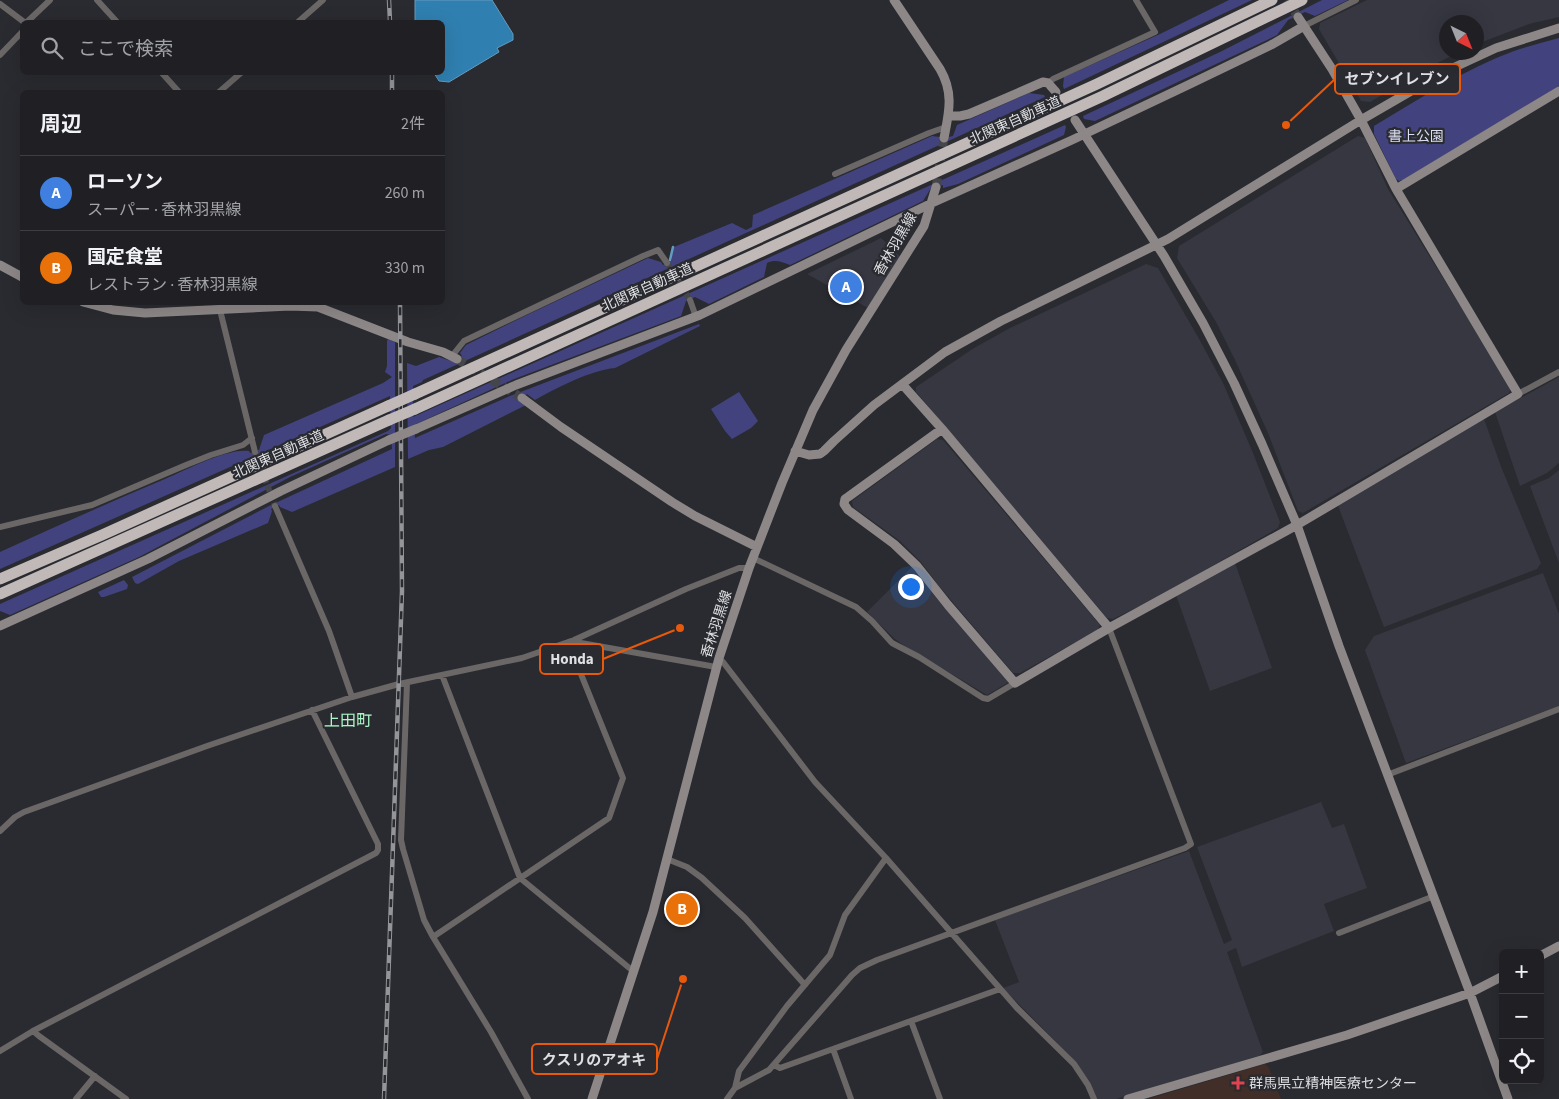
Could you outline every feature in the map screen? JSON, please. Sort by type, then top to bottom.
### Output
[{"type":"highway","name":"北関東自動車道","points":[[0,579],[415,394],[1097,84],[1272,0]]},
{"type":"highway","name":"北関東自動車道","points":[[0,594],[415,409],[1103,96],[1302,0]]},
{"type":"street","points":[[27,20],[50,0]]},
{"type":"street","points":[[97,0],[115,20]]},
{"type":"street","points":[[300,20],[323,0]]},
{"type":"street","points":[[894,0],[946,80],[950,98],[944,138]]},
{"type":"street","points":[[1048,83],[1053,78],[1155,32],[1136,0]]},
{"type":"street","points":[[0,626],[148,559],[281,491],[390,440],[516,385],[696,317],[932,203],[1271,45],[1356,0]]},
{"type":"street","points":[[0,4],[22,20]]},
{"type":"street","points":[[1298,17],[1332,70],[1361,120],[1396,189],[1518,394]]},
{"type":"street","points":[[795,451],[810,455],[820,454],[858,418],[945,352],[980,332],[1156,246],[1361,120],[1460,64],[1513,42],[1559,28]]},
{"type":"street","points":[[0,55],[20,34]]},
{"type":"street","points":[[164,75],[177,90]]},
{"type":"street","points":[[222,90],[239,75]]},
{"type":"street","points":[[948,116],[965,116],[1043,82],[1048,83],[1056,92]]},
{"type":"street","points":[[1396,189],[1559,91]]},
{"type":"street","points":[[1075,120],[1203,323],[1219,352],[1262,444],[1297,525],[1339,646],[1508,1099]]},
{"type":"street","points":[[835,174],[946,127]]},
{"type":"street","name":"香林羽黒線","points":[[592,1099],[653,912],[718,663],[749,568],[813,410],[846,350],[924,226],[936,187]]},
{"type":"street","points":[[94,305],[113,310],[145,313],[290,306],[318,308],[454,358],[464,341],[643,256],[658,250],[667,263]]},
{"type":"street","points":[[0,265],[20,274]]},
{"type":"street","points":[[690,300],[696,317]]},
{"type":"street","points":[[220,310],[255,452]]},
{"type":"street","points":[[753,558],[856,606],[892,643],[919,657],[983,698],[988,699],[1109,628],[1297,525],[1518,394],[1559,372]]},
{"type":"street","points":[[735,1088],[769,1070],[860,968],[877,960],[1191,844],[1109,628],[902,384]]},
{"type":"street","points":[[522,398],[561,427],[678,505],[757,547]]},
{"type":"street","points":[[942,429],[845,499],[844,504],[848,510],[894,544],[917,566],[1015,683]]},
{"type":"street","points":[[0,527],[92,505],[210,455],[243,445],[252,438]]},
{"type":"street","points":[[275,506],[329,631],[352,697]]},
{"type":"street","points":[[0,830],[24,812],[208,746],[352,697],[522,658],[571,641],[686,589],[739,568],[749,568]]},
{"type":"street","points":[[571,641],[718,663],[724,662],[816,782],[886,858],[1017,1008],[1074,1064],[1088,1085],[1094,1099]]},
{"type":"street","points":[[433,937],[609,818],[623,778],[571,641]]},
{"type":"street","points":[[442,675],[520,878],[633,971]]},
{"type":"street","points":[[407,683],[401,840],[424,920],[491,1032],[528,1099]]},
{"type":"street","points":[[1387,774],[1559,709]]},
{"type":"street","points":[[0,1051],[33,1031],[376,853],[378,844],[312,710]]},
{"type":"street","points":[[728,1099],[735,1088],[739,1071],[786,1006],[830,955],[845,915],[886,858]]},
{"type":"street","points":[[667,859],[686,867],[702,878],[745,918],[805,985]]},
{"type":"street","points":[[1339,933],[1434,897]]},
{"type":"street","points":[[1544,954],[1559,946]]},
{"type":"street","points":[[1128,1099],[1346,1035],[1470,993],[1499,978]]},
{"type":"street","points":[[774,1065],[780,1068],[1000,989]]},
{"type":"street","points":[[911,1021],[940,1099]]},
{"type":"street","points":[[33,1031],[126,1099]]},
{"type":"street","points":[[833,1049],[850,1099]]},
{"type":"street","points":[[76,1099],[95,1076]]},
{"type":"shaded area","points":[[1367,0],[1559,0],[1559,17],[1529,24],[1484,41],[1484,15],[1439,15],[1439,60],[1443,60],[1370,102],[1361,101],[1319,29],[1320,23]]},
{"type":"shaded area","points":[[1358,136],[1365,138],[1388,189],[1511,388],[1509,393],[1303,513],[1298,511],[1268,433],[1235,360],[1216,322],[1177,258],[1179,246]]},
{"type":"shaded area","points":[[881,238],[901,257],[868,308],[807,274]]},
{"type":"shaded area","points":[[1146,264],[1158,268],[1223,383],[1280,522],[1278,528],[1162,595],[1113,619],[1107,618],[1000,492],[916,392],[916,387],[974,348],[1010,328]]},
{"type":"shaded area","points":[[1559,377],[1559,463],[1547,473],[1520,486],[1495,412]]},
{"type":"shaded area","points":[[1484,419],[1502,469],[1541,563],[1537,569],[1384,627],[1337,503]]},
{"type":"shaded area","points":[[937,439],[943,440],[1100,625],[1098,630],[1020,673],[1013,673],[920,561],[900,541],[853,507],[852,501]]},
{"type":"shaded area","points":[[1559,470],[1559,563],[1530,486],[1549,478]]},
{"type":"shaded area","points":[[1235,563],[1272,668],[1210,691],[1176,595]]},
{"type":"shaded area","points":[[913,566],[1009,682],[987,695],[906,647],[867,612]]},
{"type":"shaded area","points":[[1543,573],[1559,614],[1559,706],[1406,763],[1365,650],[1374,636]]},
{"type":"shaded area","points":[[1321,802],[1332,828],[1344,824],[1367,888],[1324,904],[1334,931],[1242,967],[1236,948],[1227,952],[1263,1052],[1259,1056],[1116,1099],[1097,1099],[1076,1062],[1003,988],[1019,982],[995,920],[1189,851],[1224,944],[1232,940],[1197,847]]},
{"type":"shaded area","name":"群馬県立精神医療センター","points":[[1265,1064],[1269,1068],[1281,1099],[1148,1099]]},
{"type":"green space","points":[[1229,0],[1252,0],[1064,89],[1064,77],[1160,34]]},
{"type":"green space","points":[[1322,0],[1348,0],[1315,16],[1305,12],[1288,20],[1277,35],[1267,40],[1095,121],[1084,119],[1083,116],[1220,52]]},
{"type":"green space","name":"書上公園","points":[[1559,38],[1559,86],[1403,180],[1399,181],[1396,179],[1374,134],[1374,126],[1442,85],[1496,58]]},
{"type":"green space","points":[[1029,93],[1044,95],[1045,97],[423,380],[413,386],[413,417],[1065,125],[1066,127],[1064,135],[958,184],[943,188],[943,185],[931,188],[923,201],[790,265],[776,261],[767,263],[764,277],[709,304],[695,297],[686,301],[681,316],[514,379],[414,425],[415,438],[510,396],[699,324],[700,326],[615,368],[585,376],[535,400],[527,394],[519,401],[526,405],[443,447],[429,450],[408,459],[407,363],[416,366],[439,357],[454,362],[462,356],[460,353],[466,345],[648,258],[661,262],[663,265],[672,260],[674,247],[732,223],[746,230],[752,227],[753,215],[932,136],[940,137],[940,139],[953,136],[957,125]]},
{"type":"green space","points":[[388,339],[395,342],[395,467],[292,512],[279,505],[271,509],[268,523],[179,561],[138,584],[135,583],[132,577],[269,506],[392,449],[391,435],[386,434],[290,477],[139,557],[10,615],[0,611],[0,604],[388,431],[391,428],[390,396],[0,569],[0,552],[207,460],[240,451],[249,451],[250,453],[259,450],[264,435],[383,383],[392,377],[385,372]]},
{"type":"green space","points":[[739,392],[758,421],[751,428],[732,439],[711,409]]},
{"type":"green space","points":[[124,580],[128,585],[127,589],[104,597],[101,597],[98,592]]},
{"type":"water","points":[[415,0],[492,0],[513,34],[513,40],[497,48],[499,52],[449,82],[439,81],[435,75],[445,75],[445,20],[415,20]]},
{"type":"waterway","points":[[670,260],[673,247]]},
{"type":"tunnel","points":[[1287,0],[1298,17]]},
{"type":"tunnel","points":[[936,187],[944,138]]},
{"type":"tunnel","points":[[667,263],[690,300]]},
{"type":"tunnel","points":[[457,359],[522,398]]},
{"type":"tunnel","points":[[255,452],[275,506]]},
{"type":"railway","points":[[389,0],[390,20]]},
{"type":"railway","points":[[392,75],[392,90]]},
{"type":"railway","points":[[384,1099],[402,591],[400,305]]},
{"type":"place","name":"セブンイレブン","points":[[1286,125]]},
{"type":"place","name":"ローソン","points":[[846,287]]},
{"type":"place","name":"Honda","points":[[680,628]]},
{"type":"place","name":"国定食堂","points":[[682,909]]},
{"type":"place","name":"クスリのアオキ","points":[[683,979]]},
{"type":"place","name":"群馬県立精神医療センター","points":[[1238,1083]]},
{"type":"district","name":"上田町","points":[[348,720]]}]
